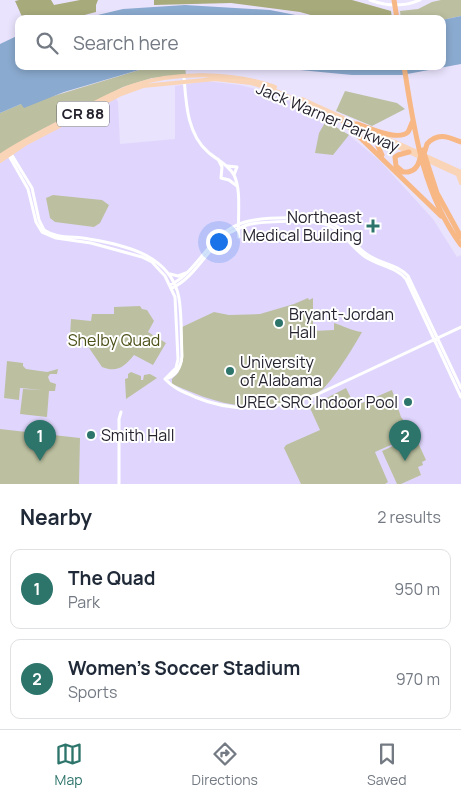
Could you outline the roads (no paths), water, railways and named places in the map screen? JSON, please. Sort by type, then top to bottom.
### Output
[{"type":"highway","points":[[395,0],[397,15]]},
{"type":"highway","points":[[407,70],[422,155],[437,193],[461,237]]},
{"type":"highway","points":[[411,98],[413,120],[430,187],[444,218],[461,245]]},
{"type":"highway","points":[[357,124],[399,136],[408,132],[413,120]]},
{"type":"highway","points":[[343,121],[444,218]]},
{"type":"highway","points":[[407,149],[396,157],[396,166],[403,172],[408,173],[418,166],[427,144],[438,136],[461,142]]},
{"type":"highway","points":[[380,137],[378,146],[385,160]]},
{"type":"main road","name":"Jack Warner Parkway","points":[[0,156],[122,94],[143,86],[184,79],[222,76],[252,80],[275,87],[357,124],[380,137]]},
{"type":"main road","name":"Jack Warner Parkway","points":[[184,79],[239,81],[263,86],[434,159],[460,173]]},
{"type":"main road","name":"Jack Warner Parkway","points":[[407,149],[437,165],[460,173]]},
{"type":"main road","name":"Jack Warner Parkway","points":[[0,161],[8,152]]},
{"type":"main road","points":[[460,173],[461,182]]},
{"type":"street","points":[[370,0],[398,5],[420,0]]},
{"type":"street","points":[[184,79],[188,109],[197,138],[209,153],[227,166],[234,175],[237,186],[239,236]]},
{"type":"street","points":[[8,152],[32,188],[42,228],[49,234],[89,239],[139,252],[157,261],[168,274],[180,305],[182,356],[180,367],[171,377],[165,379]]},
{"type":"street","points":[[8,152],[28,189],[36,222],[42,232],[56,238],[91,243],[142,257],[160,269],[173,286],[176,304],[178,359],[176,368],[165,379]]},
{"type":"street","points":[[217,158],[222,167],[221,178],[232,181],[237,186]]},
{"type":"street","points":[[227,166],[237,167],[234,175]]},
{"type":"street","points":[[173,286],[220,236],[238,226],[311,222],[330,226],[341,233],[364,257],[397,271],[405,278],[461,388]]},
{"type":"street","points":[[173,286],[186,278],[223,238],[238,226]]},
{"type":"street","points":[[168,274],[178,276],[186,273]]},
{"type":"street","points":[[165,379],[172,386],[204,401],[229,407],[258,408],[282,405],[316,395],[461,327]]},
{"type":"street","points":[[436,339],[461,397]]},
{"type":"street","points":[[171,377],[172,386]]},
{"type":"street","points":[[119,484],[119,419],[121,412]]},
{"type":"water","points":[[185,5],[270,10],[296,15],[98,15],[123,9]]},
{"type":"water","points":[[461,16],[461,64],[446,67],[446,19]]},
{"type":"water","points":[[15,37],[15,70],[139,70],[64,92],[24,108],[21,104],[0,113],[0,44]]},
{"type":"water","points":[[300,70],[429,70],[402,75],[352,75]]},
{"type":"place","name":"Northeast Medical Building","points":[[373,226]]},
{"type":"place","name":"Bryant-Jordan Hall","points":[[279,323]]},
{"type":"place","name":"University of Alabama","points":[[230,371]]},
{"type":"place","name":"UREC SRC Indoor Pool","points":[[408,402]]},
{"type":"place","name":"Smith Hall","points":[[91,435]]},
{"type":"place","name":"The Quad","points":[[40,461]]},
{"type":"place","name":"Women's Soccer Stadium","points":[[405,461]]},
{"type":"park label","name":"Shelby Quad","points":[[114,340]]}]
